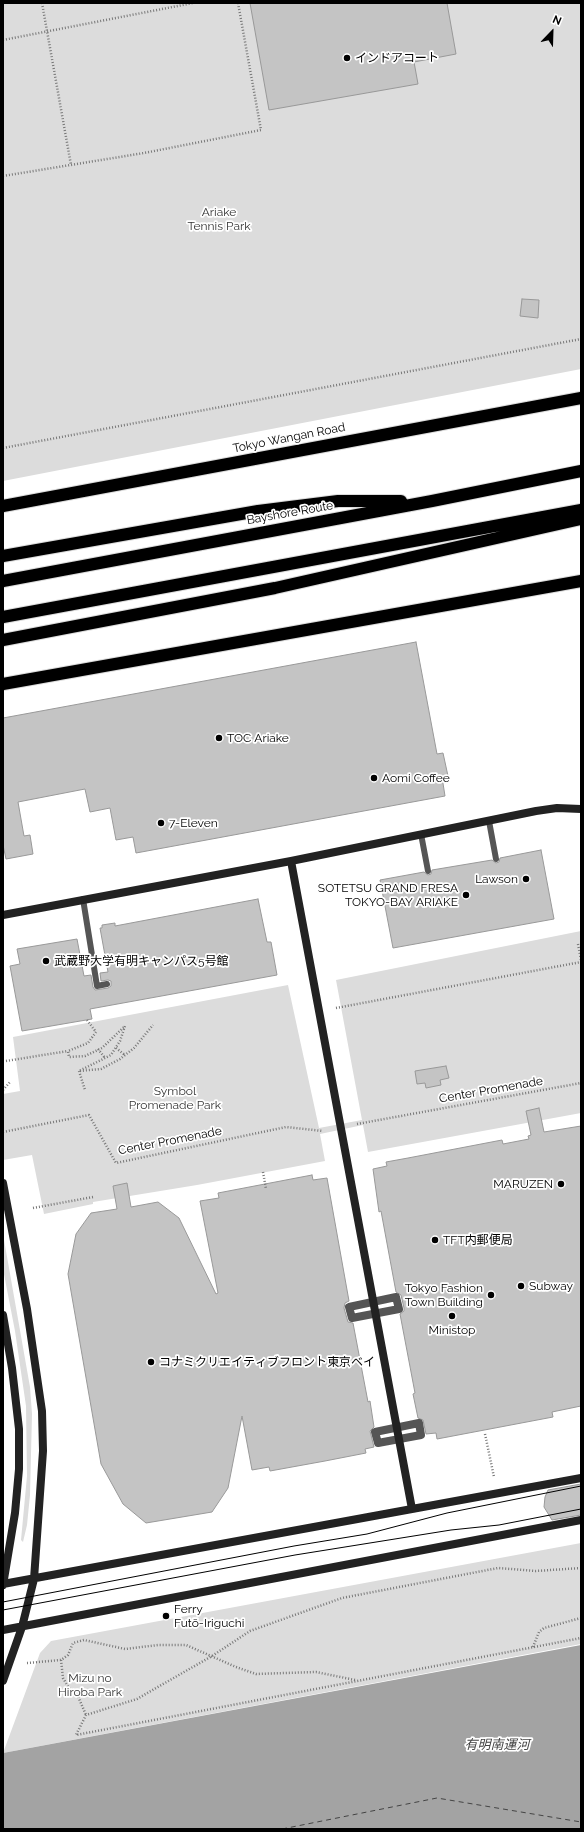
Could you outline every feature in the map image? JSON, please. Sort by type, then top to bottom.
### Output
[{"type":"highway","name":"Tokyo Wangan Road","points":[[3,506],[581,398]]},
{"type":"highway","name":"Bayshore Route","points":[[3,581],[432,501],[581,471]]},
{"type":"highway","points":[[3,556],[258,511],[338,501],[432,501]]},
{"type":"highway","points":[[3,617],[581,510]]},
{"type":"highway","points":[[3,640],[275,588],[581,519]]},
{"type":"highway","points":[[3,684],[581,581]]},
{"type":"street","points":[[3,915],[291,861],[557,808],[581,809]]},
{"type":"street","points":[[291,861],[412,1510]]},
{"type":"street","points":[[3,1183],[27,1310],[42,1410],[41,1492],[34,1579],[22,1627],[3,1681]]},
{"type":"street","points":[[396,1297],[399,1309],[352,1318],[350,1306],[396,1297]]},
{"type":"street","points":[[3,1315],[13,1375],[18,1429],[19,1469],[15,1513],[3,1585],[581,1478]]},
{"type":"street","points":[[419,1423],[421,1435],[378,1443],[375,1432],[419,1423]]},
{"type":"street","points":[[3,1630],[581,1520]]},
{"type":"lane","points":[[489,821],[496,859]]},
{"type":"lane","points":[[421,834],[428,871]]},
{"type":"lane","points":[[83,899],[97,986],[107,984]]},
{"type":"path","points":[[42,3],[71,165]]},
{"type":"path","points":[[3,40],[193,3]]},
{"type":"path","points":[[3,176],[144,153],[261,130],[238,3]]},
{"type":"path","points":[[3,448],[581,339]]},
{"type":"path","points":[[336,1008],[581,961],[578,944],[581,944]]},
{"type":"path","points":[[6,1061],[68,1051],[88,1043],[96,1032],[88,1020]]},
{"type":"path","points":[[79,1071],[101,1069],[125,1055],[134,1048],[153,1025]]},
{"type":"path","points":[[68,1051],[69,1057],[85,1056],[98,1050],[116,1036],[125,1026],[120,1041],[111,1055],[79,1071]]},
{"type":"path","points":[[116,1048],[125,1055]]},
{"type":"path","points":[[98,1050],[105,1058]]},
{"type":"path","points":[[79,1071],[86,1090]]},
{"type":"path","points":[[3,1090],[10,1082]]},
{"type":"path","name":"Center Promenade","points":[[357,1124],[581,1083]]},
{"type":"path","name":"Center Promenade","points":[[3,1132],[89,1115],[116,1163],[286,1127],[321,1131]]},
{"type":"path","points":[[263,1172],[266,1189]]},
{"type":"path","points":[[33,1208],[93,1196]]},
{"type":"path","points":[[485,1434],[494,1477]]},
{"type":"path","points":[[581,1568],[536,1571],[498,1568],[349,1597],[250,1631],[212,1656],[137,1699],[86,1715],[76,1735],[581,1638]]},
{"type":"path","points":[[534,1647],[539,1632],[544,1628],[581,1618]]},
{"type":"path","points":[[27,1663],[61,1660],[68,1655],[73,1643],[84,1640],[125,1649],[158,1645],[186,1645],[256,1674],[316,1672],[358,1681]]},
{"type":"path","points":[[61,1660],[63,1678],[73,1695],[76,1694],[86,1715]]},
{"type":"green space","name":"Ariake Tennis Park","points":[[3,3],[581,3],[581,369],[3,481]]},
{"type":"green space","name":"Symbol Promenade Park","points":[[581,931],[581,1113],[368,1152],[363,1125],[320,1134],[325,1161],[197,1185],[93,1202],[93,1204],[44,1214],[32,1155],[3,1160],[3,1094],[20,1091],[13,1037],[288,985],[319,1128],[362,1120],[336,980]]},
{"type":"green space","points":[[3,1234],[30,1387],[32,1414],[30,1495],[27,1525],[23,1542],[21,1540],[27,1476],[26,1406],[15,1331],[3,1269]]},
{"type":"green space","name":"Mizu no Hiroba Park","points":[[581,1543],[581,1644],[3,1753],[40,1653],[51,1641]]},
{"type":"water","name":"有明南運河","points":[[581,1645],[581,1829],[3,1829],[3,1753]]},
{"type":"building","name":"インドアコート","points":[[250,3],[447,3],[456,54],[414,62],[418,84],[269,110]]},
{"type":"building","points":[[522,299],[539,300],[538,318],[520,316]]},
{"type":"building","name":"TOC Ariake","points":[[416,642],[437,754],[443,753],[448,776],[442,777],[445,796],[136,853],[133,837],[116,840],[110,808],[90,812],[85,789],[18,802],[24,836],[30,835],[33,854],[6,859],[3,845],[3,718]]},
{"type":"building","name":"SOTETSU GRAND FRESA TOKYO-BAY ARIAKE","points":[[541,850],[554,919],[393,948],[380,880],[424,872],[428,875],[431,874],[432,870],[492,860],[496,863],[499,862],[500,858]]},
{"type":"building","points":[[258,899],[267,942],[271,942],[277,975],[90,1009],[92,1019],[22,1031],[10,966],[20,964],[17,949],[77,939],[84,976],[91,975],[95,990],[108,988],[111,986],[111,981],[101,981],[100,973],[108,972],[100,928],[102,928],[102,925],[115,923],[115,926]]},
{"type":"building","points":[[446,1066],[449,1078],[440,1080],[441,1085],[426,1088],[425,1083],[417,1084],[415,1071]]},
{"type":"building","name":"Tokyo Fashion Town Building","points":[[539,1108],[544,1132],[581,1126],[581,1406],[552,1412],[553,1417],[437,1439],[436,1433],[426,1434],[423,1420],[418,1418],[413,1394],[415,1393],[400,1314],[404,1311],[404,1308],[401,1295],[396,1292],[381,1211],[379,1212],[373,1169],[387,1166],[386,1162],[502,1140],[503,1144],[529,1139],[528,1136],[531,1135],[526,1111]]},
{"type":"building","points":[[312,1175],[313,1180],[327,1178],[349,1301],[345,1303],[344,1308],[348,1322],[353,1323],[368,1402],[370,1401],[374,1427],[370,1431],[374,1447],[365,1449],[366,1453],[325,1461],[270,1471],[269,1467],[252,1470],[242,1416],[228,1488],[212,1512],[146,1523],[123,1504],[101,1464],[68,1274],[76,1234],[91,1213],[117,1209],[113,1186],[127,1183],[131,1207],[158,1202],[179,1218],[216,1294],[218,1293],[200,1201],[219,1198],[218,1193]]},
{"type":"building","points":[[581,1484],[581,1515],[552,1520],[544,1507],[545,1497],[548,1490]]},
{"type":"ferry route","points":[[282,1829],[437,1798],[581,1822]]},
{"type":"tram line","points":[[3,1602],[294,1546],[367,1534],[447,1513],[581,1486]]},
{"type":"tram line","points":[[3,1610],[295,1555],[451,1530],[499,1525],[581,1509]]},
{"type":"place","name":"インドアコート","points":[[347,58]]},
{"type":"place","name":"TOC Ariake","points":[[219,738]]},
{"type":"place","name":"Aomi Coffee","points":[[374,778]]},
{"type":"place","name":"7-Eleven","points":[[161,823]]},
{"type":"place","name":"Lawson","points":[[526,879]]},
{"type":"place","name":"SOTETSU GRAND FRESA TOKYO-BAY ARIAKE","points":[[466,895]]},
{"type":"place","name":"武蔵野大学有明キャンパス5号館","points":[[46,961]]},
{"type":"place","name":"MARUZEN","points":[[561,1184]]},
{"type":"place","name":"TFT内郵便局","points":[[435,1240]]},
{"type":"place","name":"Subway","points":[[521,1286]]},
{"type":"place","name":"Tokyo Fashion Town Building","points":[[491,1295]]},
{"type":"place","name":"Ministop","points":[[452,1316]]},
{"type":"place","name":"コナミクリエイティブフロント東京ベイ","points":[[151,1362]]},
{"type":"place","name":"Ferry Futō-Iriguchi","points":[[166,1616]]}]
